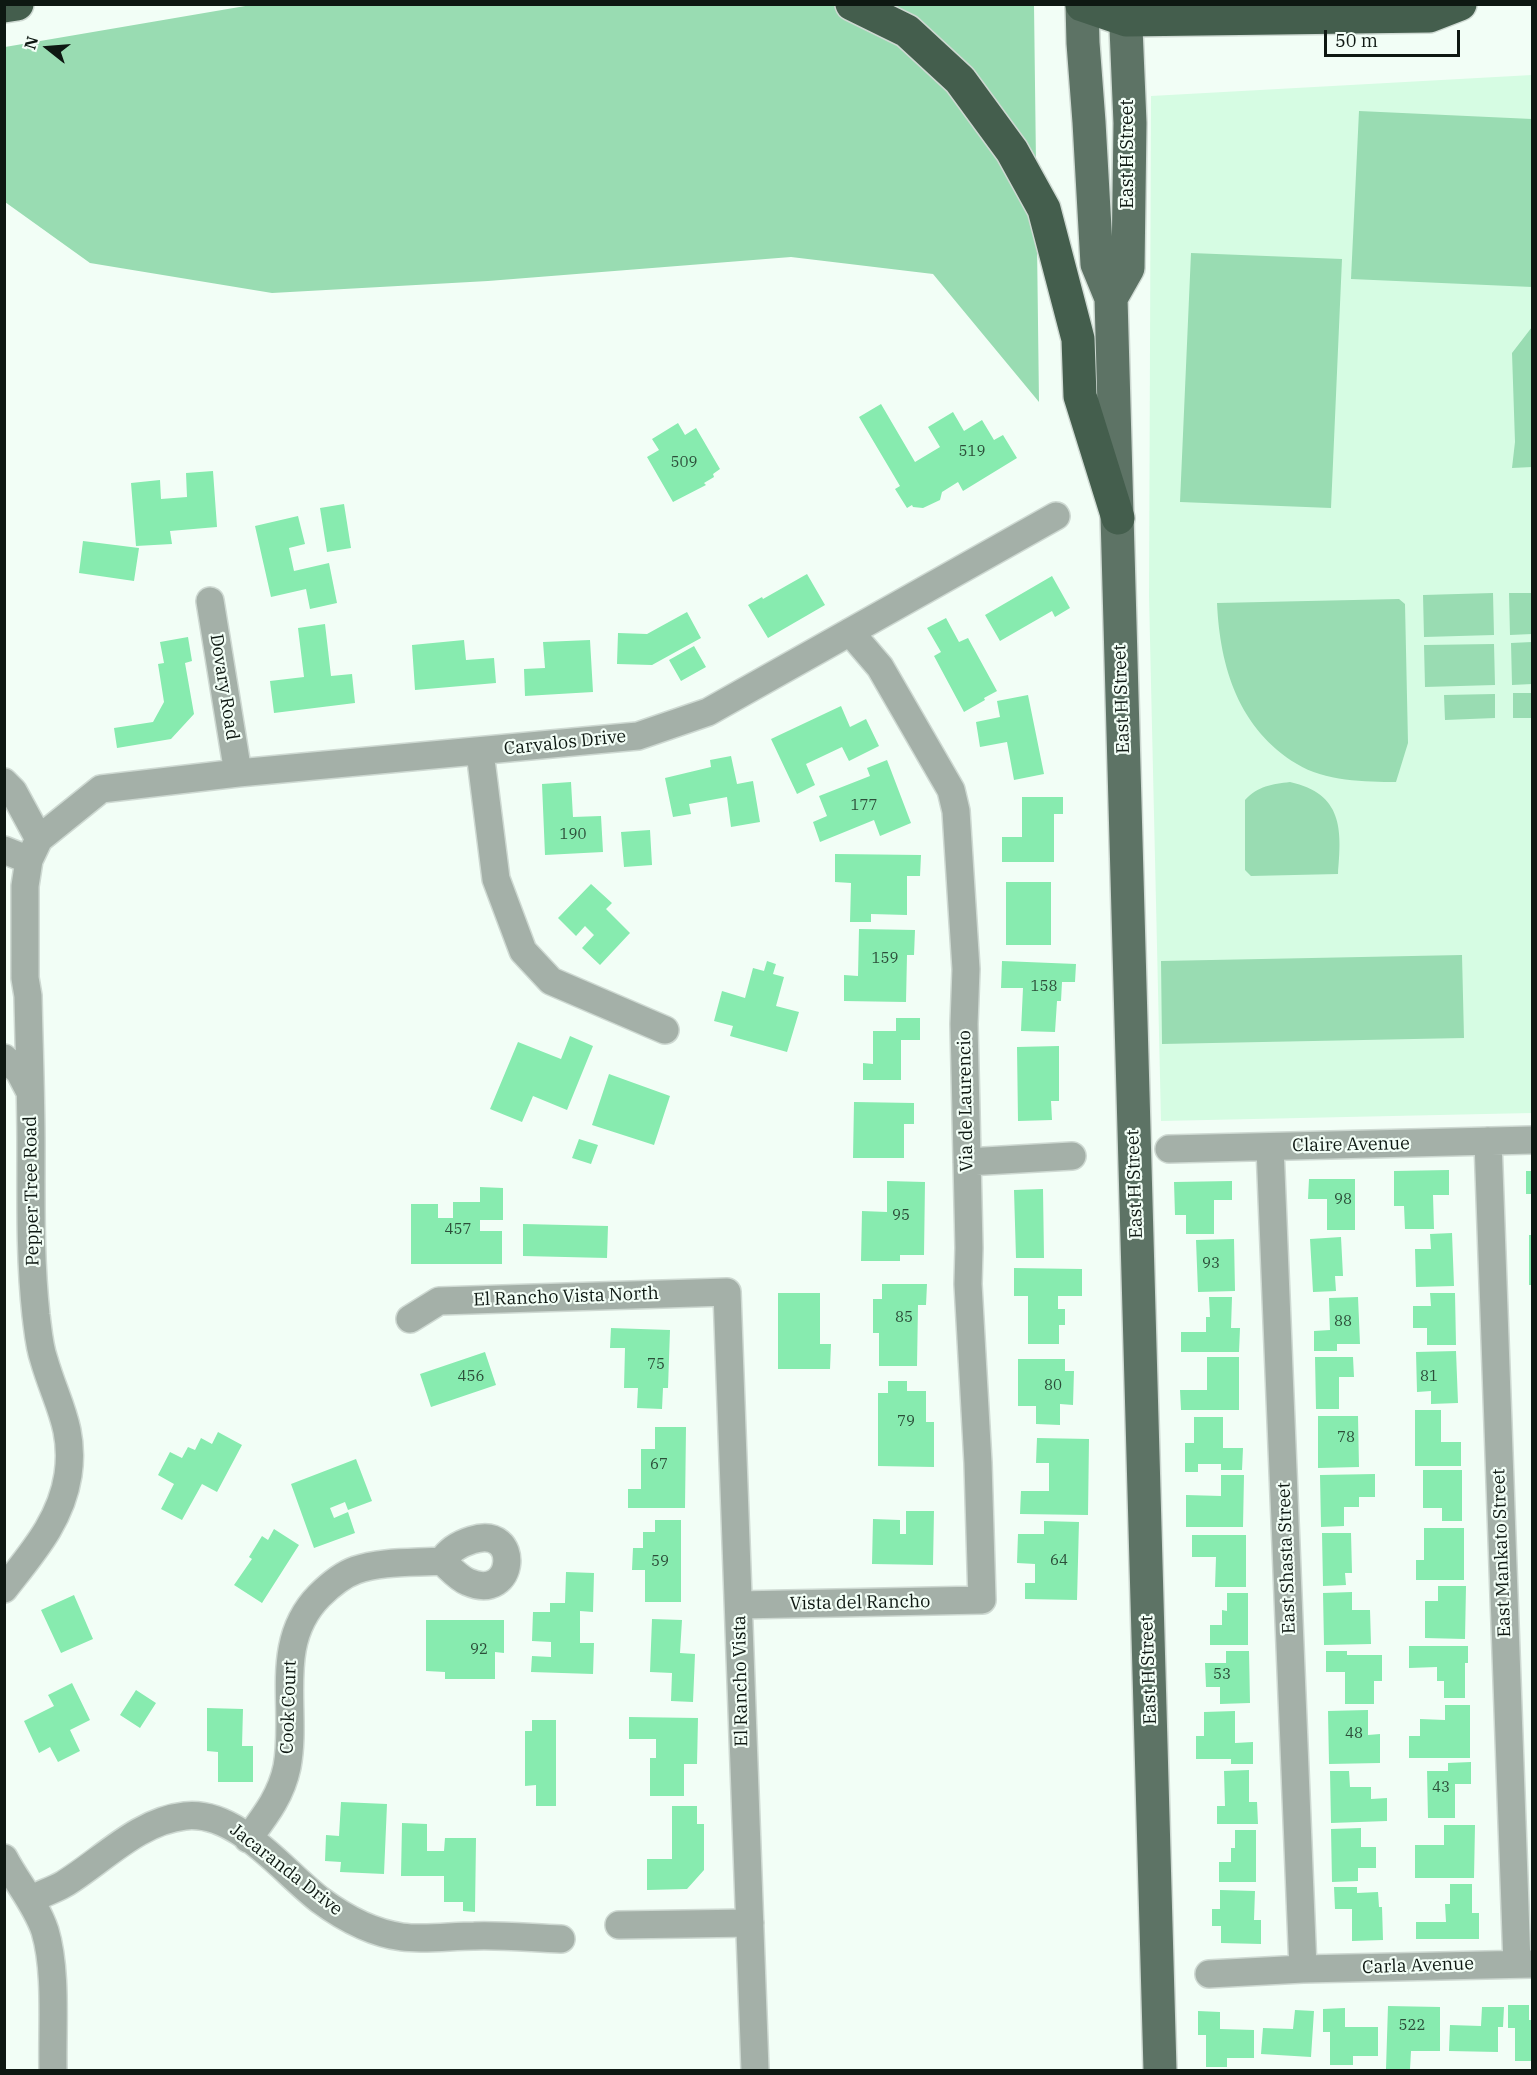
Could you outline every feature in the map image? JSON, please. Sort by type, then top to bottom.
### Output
[{"type":"highway","points":[[4,6],[18,4]]},
{"type":"highway","points":[[852,4],[907,31],[960,80],[1012,151],[1044,209],[1078,339],[1080,396],[1118,518]]},
{"type":"highway","points":[[1082,5],[1126,12],[1429,16],[1460,4]]},
{"type":"main road","name":"East H Street","points":[[1082,5],[1096,264],[1111,298],[1160,2070]]},
{"type":"main road","name":"East H Street","points":[[1111,298],[1128,268],[1130,123],[1126,12]]},
{"type":"street","name":"Carvalos Drive","points":[[24,850],[101,789],[238,773],[638,736],[708,712],[1056,516]]},
{"type":"street","name":"Dovary Road","points":[[210,601],[238,773]]},
{"type":"street","name":"Via de Laurencio","points":[[850,632],[880,667],[897,694],[951,790],[956,811],[966,969],[964,1024],[968,1284],[978,1463],[982,1600]]},
{"type":"street","points":[[480,752],[496,879],[523,951],[551,981],[664,1030]]},
{"type":"street","points":[[4,782],[13,791],[24,850]]},
{"type":"street","name":"Pepper Tree Road","points":[[4,1589],[46,1535],[59,1509],[69,1466],[68,1433],[62,1408],[44,1360],[36,1313],[31,1195],[28,996],[25,978],[24,850]]},
{"type":"street","points":[[4,1058],[20,1071],[31,1093]]},
{"type":"street","name":"Claire Avenue","points":[[1169,1149],[1533,1140]]},
{"type":"street","name":"East Mankato Street","points":[[1488,1141],[1525,1964]]},
{"type":"street","name":"East Shasta Street","points":[[1270,1147],[1303,1969]]},
{"type":"street","points":[[967,1162],[1072,1156]]},
{"type":"street","name":"El Rancho Vista North","points":[[410,1319],[439,1301],[727,1292]]},
{"type":"street","name":"El Rancho Vista","points":[[727,1292],[739,1605],[743,1789],[755,2070]]},
{"type":"street","name":"Cook Court","points":[[248,1839],[276,1801],[283,1781],[289,1751],[288,1685],[291,1649],[296,1632],[314,1601],[327,1588],[354,1570],[371,1566],[442,1561]]},
{"type":"street","name":"Vista del Rancho","points":[[739,1605],[982,1600]]},
{"type":"street","name":"Jacaranda Drive","points":[[31,1899],[63,1885],[102,1856],[157,1823],[172,1818],[198,1816],[220,1820],[272,1857],[320,1900],[359,1924],[402,1937],[499,1935],[561,1939]]},
{"type":"street","points":[[4,1858],[31,1899],[45,1930],[51,1960],[53,2070]]},
{"type":"street","points":[[619,1925],[750,1923]]},
{"type":"street","name":"Carla Avenue","points":[[1209,1974],[1303,1969],[1525,1964]]},
{"type":"shaded area","points":[[1532,75],[1532,1113],[1161,1121],[1149,596],[1151,96]]},
{"type":"green space","points":[[257,4],[1034,5],[1039,402],[933,274],[791,257],[488,281],[272,293],[90,263],[5,202],[5,47]]},
{"type":"green space","points":[[1359,111],[1532,119],[1532,287],[1351,279]]},
{"type":"green space","points":[[1191,253],[1342,259],[1331,508],[1180,502]]},
{"type":"green space","points":[[1532,327],[1532,467],[1512,468],[1515,442],[1512,353]]},
{"type":"green space","points":[[1493,593],[1494,635],[1424,637],[1423,595]]},
{"type":"green space","points":[[1509,593],[1532,593],[1532,634],[1510,635]]},
{"type":"green space","points":[[1399,599],[1405,604],[1408,743],[1396,782],[1359,781],[1320,774],[1297,764],[1277,750],[1260,733],[1236,695],[1223,651],[1217,603]]},
{"type":"green space","points":[[1532,642],[1532,684],[1512,685],[1511,643]]},
{"type":"green space","points":[[1494,644],[1495,685],[1425,687],[1424,645]]},
{"type":"green space","points":[[1513,693],[1532,693],[1532,718],[1513,718]]},
{"type":"green space","points":[[1495,694],[1495,718],[1445,720],[1444,695]]},
{"type":"green space","points":[[1290,782],[1320,795],[1330,805],[1339,828],[1338,874],[1251,876],[1245,870],[1245,800],[1266,786]]},
{"type":"green space","points":[[1462,955],[1464,1038],[1162,1044],[1161,961]]},
{"type":"building","points":[[881,404],[915,462],[940,447],[928,427],[953,412],[964,431],[982,420],[994,440],[1003,435],[1017,458],[963,491],[958,482],[942,492],[940,500],[923,508],[912,505],[907,508],[895,489],[900,486],[859,417]]},
{"type":"building","points":[[678,423],[685,435],[696,428],[720,469],[713,474],[714,477],[704,483],[706,485],[673,502],[647,457],[659,450],[652,439]]},
{"type":"building","points":[[213,471],[217,527],[170,531],[172,544],[136,546],[131,483],[160,480],[161,499],[187,497],[186,473]]},
{"type":"building","points":[[344,504],[351,548],[327,552],[320,508]]},
{"type":"building","points":[[298,516],[305,544],[289,548],[294,571],[329,563],[337,603],[310,609],[306,589],[271,597],[255,526]]},
{"type":"building","points":[[83,541],[139,548],[134,581],[79,573]]},
{"type":"building","points":[[807,574],[825,605],[768,638],[748,605]]},
{"type":"building","points":[[1052,576],[1070,608],[1055,617],[1052,611],[1000,641],[985,615]]},
{"type":"building","points":[[687,612],[701,638],[652,665],[617,664],[618,633],[647,634]]},
{"type":"building","points":[[946,618],[959,642],[968,638],[997,691],[964,712],[934,656],[941,652],[927,628]]},
{"type":"building","points":[[325,624],[331,676],[352,674],[355,703],[274,713],[270,681],[304,677],[298,628]]},
{"type":"building","points":[[188,637],[192,661],[185,663],[194,714],[171,739],[117,748],[114,728],[153,722],[164,702],[158,664],[164,663],[160,642]]},
{"type":"building","points":[[464,640],[466,660],[494,658],[496,683],[415,690],[412,645]]},
{"type":"building","points":[[590,640],[593,692],[525,696],[524,669],[545,668],[543,642]]},
{"type":"building","points":[[694,646],[706,667],[681,681],[669,660]]},
{"type":"building","points":[[1028,695],[1044,774],[1014,780],[1007,742],[980,747],[976,722],[1000,717],[997,701]]},
{"type":"building","points":[[841,706],[850,727],[866,719],[879,746],[849,761],[842,747],[806,764],[815,785],[797,794],[771,739]]},
{"type":"building","points":[[731,756],[737,784],[753,781],[760,822],[731,827],[727,797],[689,804],[691,814],[673,817],[665,778],[711,767],[710,760]]},
{"type":"building","points":[[887,760],[911,823],[880,836],[874,820],[820,842],[813,822],[827,816],[819,796],[870,776],[867,768]]},
{"type":"building","points":[[571,782],[573,817],[601,816],[603,852],[545,855],[542,784]]},
{"type":"building","points":[[1022,797],[1063,797],[1063,814],[1054,814],[1054,862],[1002,862],[1002,837],[1022,837]]},
{"type":"building","points":[[650,830],[652,865],[624,867],[621,832]]},
{"type":"building","points":[[835,854],[921,855],[920,876],[907,876],[907,915],[871,914],[871,922],[850,922],[851,883],[835,882]]},
{"type":"building","points":[[1006,882],[1051,882],[1051,945],[1006,945]]},
{"type":"building","points":[[591,884],[612,903],[606,909],[630,933],[600,965],[582,948],[594,935],[585,926],[576,936],[558,918]]},
{"type":"building","points":[[859,929],[915,930],[914,955],[907,955],[906,1002],[844,1001],[844,975],[858,976]]},
{"type":"building","points":[[767,961],[776,964],[773,974],[784,977],[776,1006],[799,1012],[787,1052],[730,1036],[733,1026],[714,1021],[722,991],[745,998],[753,968],[764,971]]},
{"type":"building","points":[[1002,961],[1076,964],[1075,982],[1062,982],[1061,1001],[1057,1001],[1055,1032],[1021,1031],[1023,988],[1001,988]]},
{"type":"building","points":[[896,1018],[920,1018],[920,1040],[901,1040],[901,1080],[863,1080],[863,1063],[873,1064],[873,1031],[896,1031]]},
{"type":"building","points":[[570,1036],[593,1046],[567,1110],[533,1096],[522,1122],[490,1109],[518,1042],[561,1059]]},
{"type":"building","points":[[1059,1046],[1059,1101],[1051,1101],[1052,1120],[1018,1121],[1017,1047]]},
{"type":"building","points":[[609,1074],[670,1096],[654,1145],[592,1125]]},
{"type":"building","points":[[854,1102],[914,1103],[914,1124],[904,1124],[904,1158],[853,1158]]},
{"type":"building","points":[[579,1139],[598,1145],[591,1164],[572,1158]]},
{"type":"building","points":[[1449,1170],[1449,1195],[1433,1195],[1434,1229],[1405,1229],[1404,1206],[1394,1206],[1394,1171]]},
{"type":"building","points":[[1526,1171],[1532,1171],[1532,1194],[1526,1194]]},
{"type":"building","points":[[1309,1179],[1355,1179],[1355,1230],[1327,1230],[1327,1199],[1308,1199]]},
{"type":"building","points":[[887,1181],[925,1182],[924,1255],[900,1255],[900,1261],[861,1261],[862,1211],[887,1212]]},
{"type":"building","points":[[1232,1181],[1232,1200],[1214,1200],[1214,1234],[1186,1234],[1186,1215],[1175,1215],[1174,1182]]},
{"type":"building","points":[[480,1187],[503,1188],[503,1220],[480,1220],[480,1231],[502,1231],[502,1264],[411,1264],[411,1204],[438,1204],[438,1218],[453,1218],[453,1202],[480,1202]]},
{"type":"building","points":[[1043,1189],[1044,1258],[1016,1258],[1014,1190]]},
{"type":"building","points":[[523,1224],[608,1226],[607,1258],[523,1256]]},
{"type":"building","points":[[1452,1233],[1454,1286],[1416,1287],[1415,1249],[1431,1249],[1430,1234]]},
{"type":"building","points":[[1529,1235],[1532,1235],[1532,1285],[1529,1285]]},
{"type":"building","points":[[1341,1237],[1343,1276],[1335,1276],[1336,1291],[1313,1292],[1310,1239]]},
{"type":"building","points":[[1234,1239],[1235,1291],[1198,1292],[1196,1240]]},
{"type":"building","points":[[1014,1268],[1082,1269],[1082,1296],[1058,1296],[1058,1309],[1065,1309],[1065,1325],[1059,1325],[1059,1344],[1028,1344],[1028,1296],[1014,1296]]},
{"type":"building","points":[[882,1284],[927,1284],[926,1305],[918,1305],[917,1366],[879,1366],[879,1333],[873,1333],[873,1299],[882,1299]]},
{"type":"building","points":[[778,1293],[820,1293],[820,1344],[831,1344],[830,1369],[778,1369]]},
{"type":"building","points":[[1430,1293],[1455,1293],[1456,1345],[1427,1345],[1427,1328],[1413,1328],[1413,1306],[1431,1306]]},
{"type":"building","points":[[1209,1297],[1232,1297],[1231,1328],[1240,1328],[1239,1352],[1181,1352],[1181,1332],[1206,1332],[1206,1317],[1210,1317]]},
{"type":"building","points":[[1358,1297],[1360,1344],[1337,1344],[1337,1351],[1314,1351],[1314,1331],[1330,1330],[1329,1298]]},
{"type":"building","points":[[611,1328],[670,1330],[668,1388],[663,1388],[662,1409],[637,1408],[638,1388],[624,1388],[625,1348],[610,1348]]},
{"type":"building","points":[[1456,1351],[1458,1403],[1431,1404],[1431,1391],[1417,1392],[1416,1352]]},
{"type":"building","points":[[485,1352],[496,1385],[431,1407],[420,1374]]},
{"type":"building","points":[[1207,1357],[1239,1357],[1239,1410],[1181,1410],[1180,1390],[1207,1390]]},
{"type":"building","points":[[1315,1357],[1353,1357],[1354,1377],[1339,1377],[1339,1409],[1316,1409]]},
{"type":"building","points":[[1018,1359],[1065,1359],[1065,1371],[1074,1371],[1073,1405],[1060,1404],[1060,1425],[1036,1424],[1036,1406],[1018,1406]]},
{"type":"building","points":[[888,1381],[907,1381],[907,1391],[926,1391],[926,1422],[934,1422],[934,1467],[878,1466],[878,1393],[888,1393]]},
{"type":"building","points":[[1415,1410],[1441,1410],[1441,1442],[1461,1442],[1461,1466],[1415,1466]]},
{"type":"building","points":[[1318,1416],[1358,1416],[1359,1467],[1318,1468]]},
{"type":"building","points":[[1194,1417],[1223,1417],[1223,1448],[1243,1448],[1242,1470],[1221,1470],[1221,1464],[1198,1464],[1198,1472],[1185,1472],[1185,1443],[1194,1443]]},
{"type":"building","points":[[655,1427],[686,1427],[685,1508],[628,1508],[628,1489],[641,1489],[641,1449],[655,1449]]},
{"type":"building","points":[[218,1432],[242,1445],[217,1492],[202,1484],[182,1520],[161,1509],[174,1484],[158,1475],[170,1452],[182,1458],[188,1447],[195,1450],[201,1438],[212,1444]]},
{"type":"building","points":[[1037,1438],[1089,1439],[1088,1515],[1020,1514],[1021,1491],[1049,1491],[1049,1463],[1036,1463]]},
{"type":"building","points":[[356,1459],[372,1501],[348,1510],[345,1502],[330,1508],[334,1518],[348,1512],[355,1533],[314,1548],[291,1484]]},
{"type":"building","points":[[1423,1470],[1462,1470],[1462,1521],[1442,1521],[1442,1508],[1423,1508]]},
{"type":"building","points":[[1375,1474],[1375,1497],[1359,1497],[1359,1507],[1344,1507],[1344,1526],[1321,1527],[1320,1475]]},
{"type":"building","points":[[1221,1475],[1244,1475],[1243,1527],[1186,1527],[1186,1495],[1221,1496]]},
{"type":"building","points":[[906,1511],[934,1511],[933,1565],[872,1564],[873,1519],[900,1520],[900,1534],[906,1534]]},
{"type":"building","points":[[655,1520],[681,1520],[681,1602],[645,1602],[645,1570],[632,1570],[633,1548],[643,1548],[643,1532],[655,1532]]},
{"type":"building","points":[[1044,1521],[1079,1522],[1077,1600],[1025,1599],[1025,1583],[1035,1583],[1035,1564],[1017,1563],[1018,1534],[1044,1534]]},
{"type":"building","points":[[1424,1528],[1464,1528],[1464,1580],[1416,1580],[1416,1560],[1424,1560]]},
{"type":"building","points":[[274,1529],[299,1545],[262,1603],[234,1585],[252,1559],[249,1557],[262,1536],[268,1540]]},
{"type":"building","points":[[1322,1533],[1351,1533],[1352,1573],[1345,1573],[1346,1585],[1323,1586]]},
{"type":"building","points":[[1192,1535],[1246,1535],[1246,1587],[1215,1587],[1216,1557],[1192,1557]]},
{"type":"building","points":[[566,1572],[594,1573],[593,1612],[580,1611],[580,1643],[594,1643],[593,1674],[531,1672],[532,1656],[551,1657],[551,1642],[532,1641],[533,1612],[550,1612],[550,1603],[565,1603]]},
{"type":"building","points":[[1438,1586],[1466,1586],[1465,1639],[1425,1638],[1425,1601],[1438,1601]]},
{"type":"building","points":[[1352,1592],[1352,1610],[1370,1610],[1371,1644],[1324,1645],[1323,1593]]},
{"type":"building","points":[[1227,1593],[1248,1593],[1248,1645],[1210,1645],[1210,1625],[1222,1625],[1222,1610],[1227,1611]]},
{"type":"building","points":[[74,1595],[93,1639],[61,1653],[41,1610]]},
{"type":"building","points":[[652,1619],[682,1620],[680,1653],[695,1654],[693,1702],[671,1701],[672,1673],[650,1672]]},
{"type":"building","points":[[426,1620],[504,1620],[504,1653],[495,1652],[495,1679],[445,1679],[445,1672],[426,1671]]},
{"type":"building","points":[[1409,1646],[1468,1646],[1468,1663],[1465,1663],[1465,1698],[1444,1698],[1444,1681],[1437,1681],[1437,1667],[1409,1668]]},
{"type":"building","points":[[1226,1651],[1249,1651],[1250,1703],[1220,1704],[1220,1687],[1206,1687],[1205,1663],[1226,1663]]},
{"type":"building","points":[[1326,1651],[1347,1651],[1347,1655],[1382,1655],[1382,1681],[1374,1681],[1374,1704],[1345,1704],[1345,1672],[1326,1672]]},
{"type":"building","points":[[72,1683],[90,1720],[70,1730],[80,1751],[58,1762],[50,1747],[39,1753],[24,1721],[54,1706],[48,1695]]},
{"type":"building","points":[[136,1690],[156,1703],[140,1728],[120,1715]]},
{"type":"building","points":[[1445,1705],[1470,1705],[1470,1758],[1409,1758],[1409,1736],[1420,1736],[1420,1719],[1445,1720]]},
{"type":"building","points":[[207,1708],[243,1709],[242,1746],[253,1746],[253,1782],[218,1782],[218,1752],[207,1751]]},
{"type":"building","points":[[1368,1710],[1368,1735],[1380,1734],[1380,1763],[1329,1764],[1328,1711]]},
{"type":"building","points":[[1235,1711],[1235,1743],[1253,1742],[1253,1764],[1231,1764],[1231,1759],[1196,1759],[1196,1736],[1204,1736],[1204,1712]]},
{"type":"building","points":[[629,1717],[698,1718],[697,1764],[684,1764],[684,1796],[650,1796],[650,1758],[656,1758],[656,1739],[629,1739]]},
{"type":"building","points":[[532,1720],[556,1720],[556,1806],[536,1806],[536,1785],[525,1786],[525,1731],[532,1731]]},
{"type":"building","points":[[1471,1762],[1471,1784],[1455,1784],[1455,1818],[1428,1818],[1427,1771],[1448,1771],[1448,1763]]},
{"type":"building","points":[[1249,1770],[1249,1802],[1257,1802],[1258,1824],[1217,1824],[1217,1806],[1225,1806],[1224,1771]]},
{"type":"building","points":[[1330,1771],[1349,1771],[1350,1787],[1371,1787],[1371,1799],[1387,1798],[1387,1821],[1331,1823]]},
{"type":"building","points":[[341,1802],[387,1804],[384,1874],[340,1872],[341,1862],[325,1861],[326,1835],[339,1836]]},
{"type":"building","points":[[672,1806],[697,1806],[697,1824],[704,1824],[704,1870],[687,1889],[647,1890],[647,1859],[672,1859]]},
{"type":"building","points":[[402,1823],[427,1824],[427,1851],[444,1851],[445,1838],[476,1838],[475,1912],[463,1911],[463,1902],[444,1902],[444,1876],[401,1876]]},
{"type":"building","points":[[1444,1825],[1475,1825],[1474,1878],[1415,1878],[1415,1845],[1444,1845]]},
{"type":"building","points":[[1361,1828],[1361,1847],[1376,1847],[1376,1868],[1358,1868],[1358,1881],[1332,1882],[1331,1829]]},
{"type":"building","points":[[1235,1830],[1256,1830],[1256,1882],[1219,1882],[1219,1862],[1231,1862],[1231,1848],[1235,1848]]},
{"type":"building","points":[[1450,1884],[1472,1884],[1472,1913],[1479,1913],[1479,1939],[1416,1939],[1416,1922],[1446,1922],[1445,1904],[1450,1904]]},
{"type":"building","points":[[1334,1887],[1357,1887],[1357,1893],[1378,1892],[1379,1907],[1382,1907],[1383,1940],[1352,1941],[1352,1909],[1335,1909]]},
{"type":"building","points":[[1220,1890],[1255,1891],[1254,1920],[1261,1920],[1261,1944],[1221,1943],[1221,1926],[1212,1926],[1212,1909],[1220,1909]]},
{"type":"building","points":[[1508,2005],[1529,2005],[1529,2020],[1532,2020],[1532,2061],[1515,2061],[1515,2028],[1508,2028]]},
{"type":"building","points":[[1388,2006],[1440,2007],[1440,2051],[1411,2051],[1410,2069],[1386,2069]]},
{"type":"building","points":[[1482,2007],[1504,2007],[1503,2027],[1498,2027],[1498,2052],[1449,2051],[1450,2025],[1481,2026]]},
{"type":"building","points":[[1345,2008],[1345,2027],[1378,2027],[1378,2056],[1353,2056],[1353,2065],[1330,2065],[1330,2032],[1323,2032],[1323,2009]]},
{"type":"building","points":[[1295,2010],[1314,2011],[1311,2057],[1261,2054],[1263,2028],[1293,2029]]},
{"type":"building","points":[[1198,2011],[1220,2012],[1220,2029],[1254,2030],[1254,2058],[1227,2058],[1227,2067],[1206,2067],[1206,2035],[1198,2035]]}]
